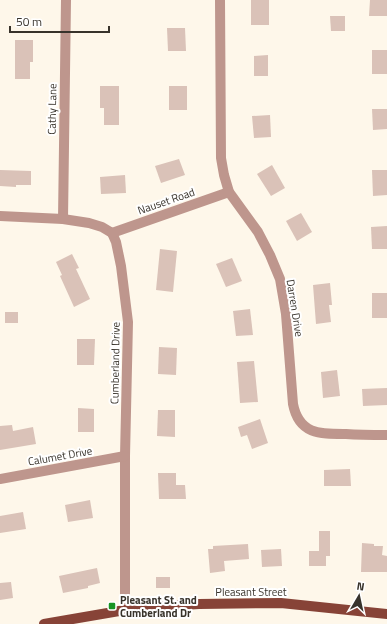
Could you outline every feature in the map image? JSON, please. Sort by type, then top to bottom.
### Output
[{"type":"main road","name":"Pleasant Street","points":[[44,624],[125,610],[166,606],[281,603],[387,614]]},
{"type":"street","name":"Cathy Lane","points":[[63,219],[66,0]]},
{"type":"street","name":"Darren Drive","points":[[220,0],[221,158],[224,175],[229,192],[258,232],[280,279],[286,314],[293,404],[298,420],[307,428],[319,433],[387,435]]},
{"type":"street","name":"Nauset Road","points":[[112,233],[229,192]]},
{"type":"street","points":[[0,216],[63,219],[89,223],[102,227],[112,233]]},
{"type":"street","name":"Cumberland Drive","points":[[112,233],[119,252],[127,306],[125,610]]},
{"type":"street","name":"Calumet Drive","points":[[0,479],[125,456]]},
{"type":"building","points":[[251,0],[269,0],[269,25],[251,25]]},
{"type":"building","points":[[370,0],[387,0],[387,16],[369,16]]},
{"type":"building","points":[[330,16],[345,16],[345,31],[331,31]]},
{"type":"building","points":[[167,28],[185,28],[186,51],[168,51]]},
{"type":"building","points":[[15,40],[33,40],[33,62],[30,62],[30,79],[15,79]]},
{"type":"building","points":[[372,50],[387,50],[387,74],[372,74]]},
{"type":"building","points":[[268,55],[268,76],[254,76],[254,56]]},
{"type":"building","points":[[100,86],[119,86],[119,125],[104,125],[104,108],[100,108]]},
{"type":"building","points":[[169,86],[187,86],[187,110],[169,110]]},
{"type":"building","points":[[372,109],[387,109],[387,129],[373,130]]},
{"type":"building","points":[[270,115],[271,137],[254,138],[252,116]]},
{"type":"building","points":[[179,159],[185,175],[161,183],[155,166]]},
{"type":"building","points":[[272,165],[285,188],[271,196],[257,174]]},
{"type":"building","points":[[0,170],[31,171],[31,185],[16,185],[16,187],[0,186]]},
{"type":"building","points":[[372,170],[387,170],[387,195],[373,196]]},
{"type":"building","points":[[125,175],[126,193],[101,194],[100,177]]},
{"type":"building","points":[[301,213],[312,232],[297,241],[286,221]]},
{"type":"building","points":[[387,226],[387,249],[372,249],[371,227]]},
{"type":"building","points":[[160,249],[177,251],[173,292],[156,290]]},
{"type":"building","points":[[72,254],[79,268],[76,269],[90,299],[74,307],[60,276],[62,275],[56,262]]},
{"type":"building","points":[[232,258],[242,281],[226,287],[216,264]]},
{"type":"building","points":[[330,283],[332,305],[329,305],[331,322],[316,324],[313,285]]},
{"type":"building","points":[[372,293],[387,293],[387,318],[372,318]]},
{"type":"building","points":[[250,309],[253,335],[236,336],[233,311]]},
{"type":"building","points":[[5,312],[18,312],[18,323],[5,323]]},
{"type":"building","points":[[77,339],[95,339],[94,365],[77,365]]},
{"type":"building","points":[[159,347],[177,348],[176,375],[158,374]]},
{"type":"building","points":[[254,361],[258,402],[240,403],[237,362]]},
{"type":"building","points":[[337,370],[340,396],[323,398],[321,372]]},
{"type":"building","points":[[387,388],[387,405],[363,406],[362,389]]},
{"type":"building","points":[[78,408],[94,409],[94,432],[78,432]]},
{"type":"building","points":[[158,410],[175,410],[175,437],[157,436]]},
{"type":"building","points":[[260,419],[268,443],[252,449],[247,435],[241,437],[238,427]]},
{"type":"building","points":[[12,425],[13,431],[33,427],[36,444],[0,450],[0,426]]},
{"type":"building","points":[[350,469],[351,486],[324,486],[324,470]]},
{"type":"building","points":[[158,473],[176,473],[176,485],[185,485],[186,499],[159,499]]},
{"type":"building","points":[[90,500],[93,518],[68,522],[65,505]]},
{"type":"building","points":[[23,512],[26,529],[0,533],[0,516]]},
{"type":"building","points":[[319,531],[330,531],[330,556],[326,556],[326,566],[309,566],[309,551],[319,551]]},
{"type":"building","points":[[362,543],[374,544],[374,546],[383,546],[382,555],[387,556],[387,572],[361,572]]},
{"type":"building","points":[[248,544],[249,559],[224,561],[225,571],[210,573],[208,549],[213,549],[213,546]]},
{"type":"building","points":[[281,549],[282,566],[262,567],[261,550]]},
{"type":"building","points":[[97,568],[100,583],[88,586],[88,588],[63,593],[59,576]]},
{"type":"building","points":[[156,577],[170,577],[170,588],[156,588]]},
{"type":"building","points":[[11,582],[13,598],[0,600],[0,583]]},
{"type":"place","name":"Pleasant St. and Cumberland Dr","points":[[112,606]]}]
